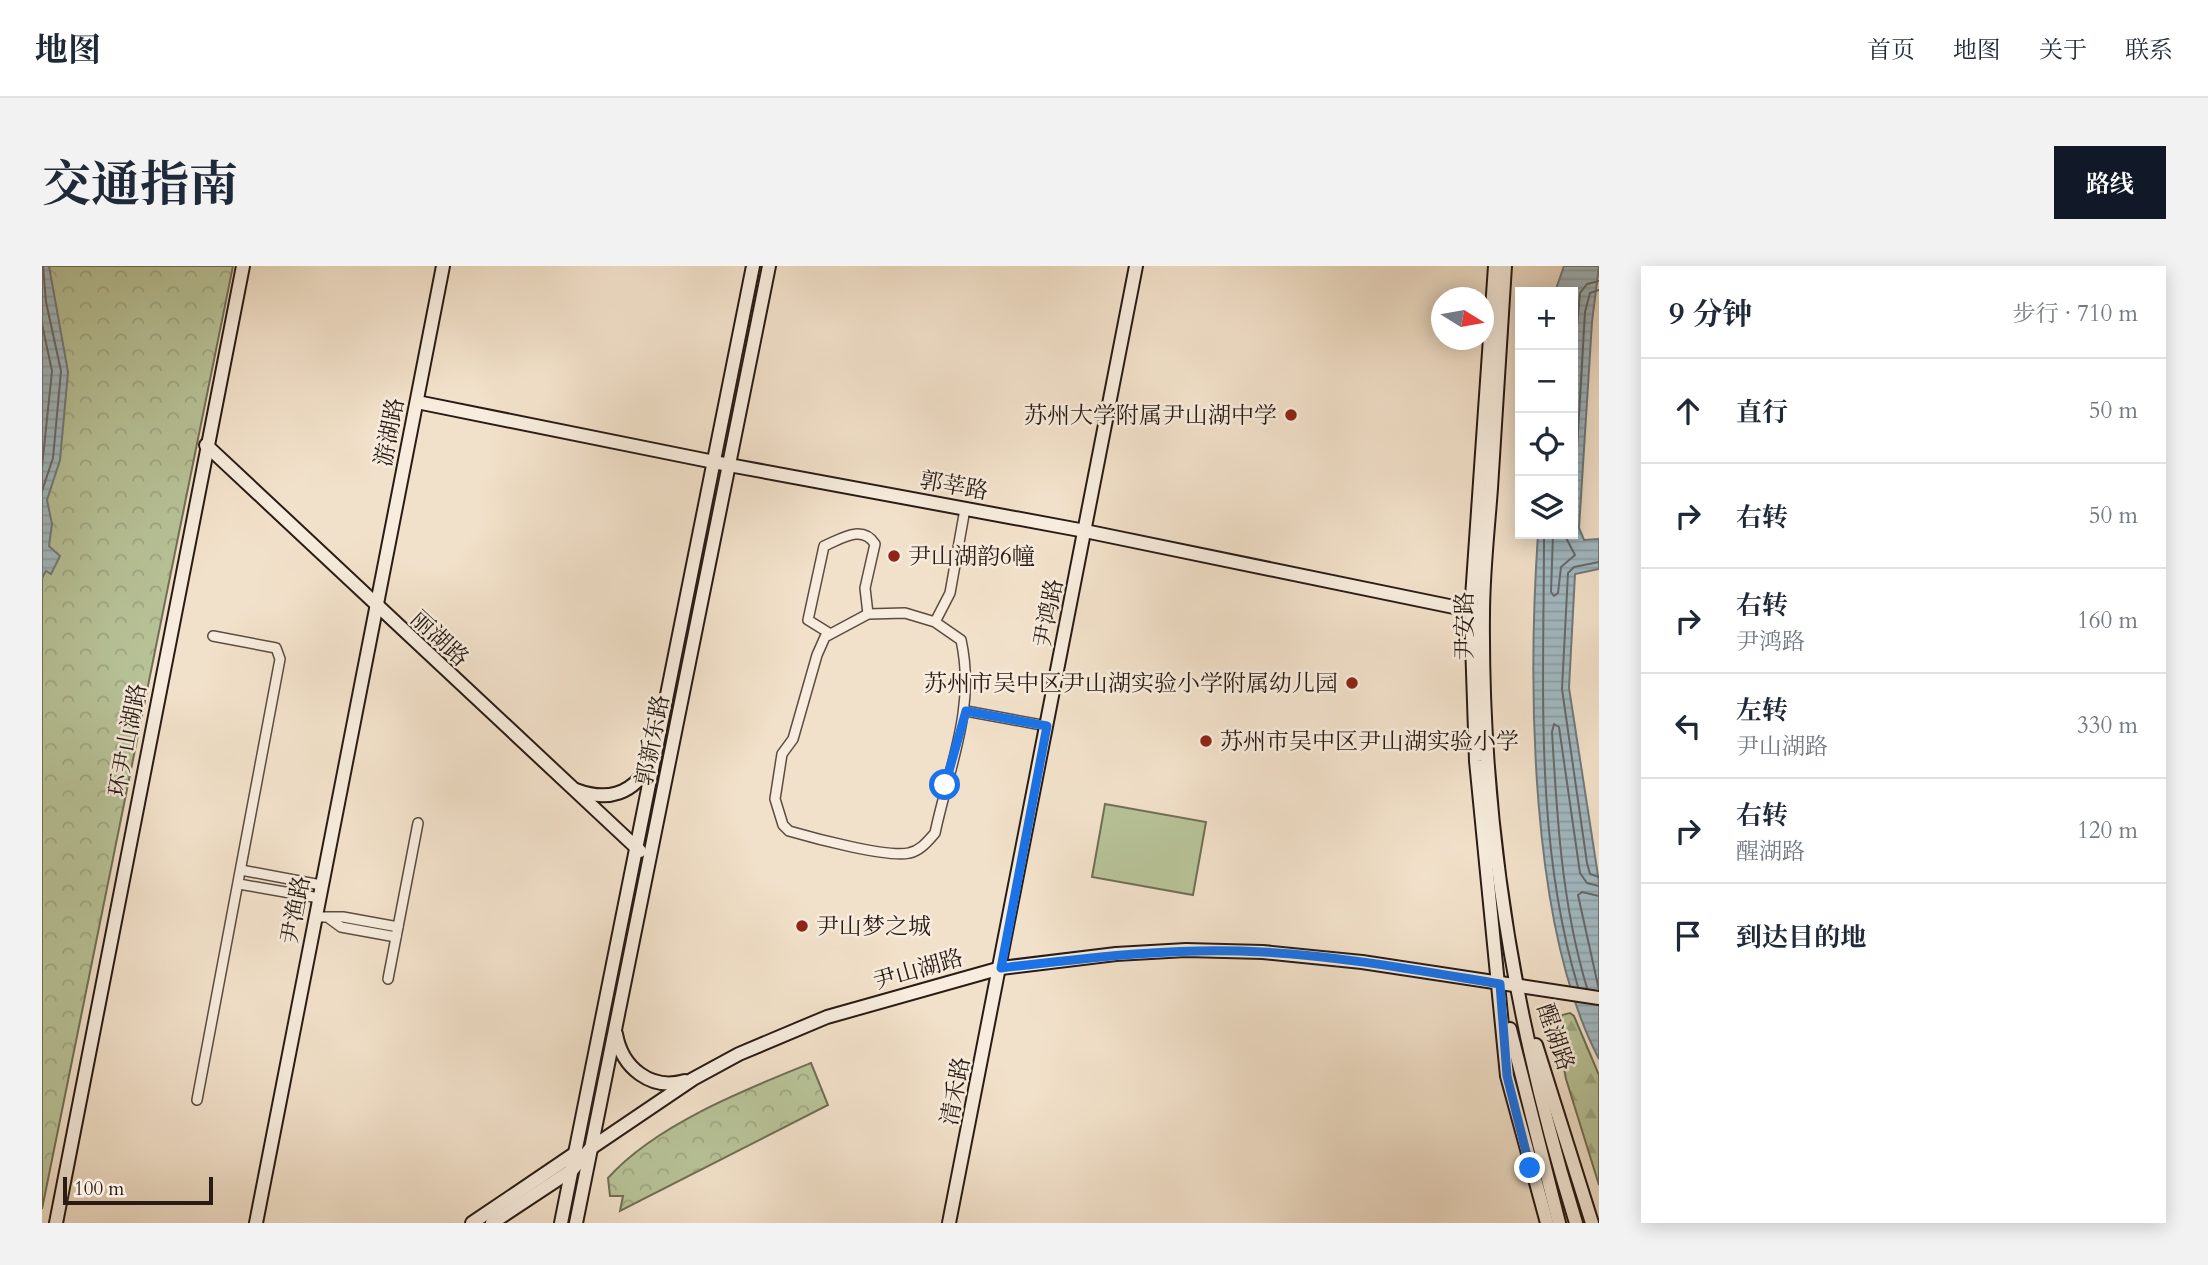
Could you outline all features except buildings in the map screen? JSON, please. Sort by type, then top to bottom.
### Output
[{"type":"street","name":"环尹山湖路","points":[[56,1223],[243,266]]},
{"type":"street","name":"游湖路","points":[[375,606],[443,266]]},
{"type":"street","name":"郭新东路","points":[[561,1223],[753,266]]},
{"type":"street","name":"郭新东路","points":[[576,1223],[769,266]]},
{"type":"street","name":"尹鸿路","points":[[1001,968],[1136,266]]},
{"type":"street","name":"尹安路","points":[[1495,266],[1477,613],[1482,840],[1500,984]]},
{"type":"street","name":"尹安路","points":[[1505,266],[1477,613],[1487,760],[1506,931],[1516,985]]},
{"type":"street","name":"郭莘路","points":[[417,402],[729,465],[1085,531],[1477,613]]},
{"type":"street","name":"丽湖路","points":[[206,445],[636,850]]},
{"type":"street","points":[[935,622],[950,593],[965,509]]},
{"type":"street","points":[[829,633],[808,620],[824,546],[859,533],[870,536],[875,544],[865,588],[868,614]]},
{"type":"street","name":"尹渔路","points":[[256,1223],[375,606]]},
{"type":"street","points":[[905,613],[935,622],[961,640],[965,661],[966,711],[934,834],[923,846],[908,854],[856,847],[789,831],[783,825],[775,799],[782,754],[793,739],[817,655],[829,633],[868,614],[905,613]]},
{"type":"street","points":[[197,1100],[281,659],[276,648],[213,635]]},
{"type":"street","points":[[966,711],[1047,726]]},
{"type":"street","points":[[569,788],[593,796],[620,794],[638,782],[656,752]]},
{"type":"street","points":[[388,979],[418,823]]},
{"type":"street","points":[[636,850],[650,853]]},
{"type":"street","points":[[241,870],[320,892]]},
{"type":"street","points":[[239,884],[320,892]]},
{"type":"street","points":[[315,917],[330,919],[341,927],[397,932]]},
{"type":"street","name":"尹山湖路","points":[[492,1223],[572,1170],[591,1148],[692,1079],[739,1054],[827,1017],[1001,968],[1130,953],[1263,952],[1362,962],[1599,998]]},
{"type":"street","name":"清禾路","points":[[949,1223],[1001,968]]},
{"type":"street","points":[[1500,984],[1522,1085],[1559,1223]]},
{"type":"street","name":"醒湖路","points":[[1500,984],[1507,1076],[1547,1223]]},
{"type":"street","points":[[1516,985],[1542,1101],[1576,1223]]},
{"type":"street","name":"醒湖路","points":[[1516,985],[1558,1107],[1592,1223]]},
{"type":"street","points":[[615,1028],[623,1057],[638,1073],[661,1083],[674,1084],[692,1079]]},
{"type":"street","name":"尹山湖路","points":[[472,1223],[576,1152],[591,1148]]},
{"type":"green space","points":[[42,266],[233,266],[42,1209]]},
{"type":"green space","points":[[1105,804],[1206,822],[1193,895],[1092,877]]},
{"type":"green space","points":[[1570,1013],[1574,1016],[1599,1075],[1599,1185],[1566,1079],[1557,1031],[1562,1015]]},
{"type":"green space","points":[[811,1063],[828,1105],[620,1211],[623,1196],[610,1196],[608,1178],[650,1141],[703,1110]]},
{"type":"water","points":[[42,266],[49,266],[68,372],[60,460],[47,500],[52,524],[49,546],[60,556],[51,574],[46,571],[42,578]]},
{"type":"water","points":[[1564,266],[1599,266],[1592,322],[1579,528],[1584,540],[1599,539],[1599,569],[1575,574],[1569,688],[1599,882],[1599,1059],[1576,1004],[1559,942],[1546,874],[1534,731],[1533,660],[1538,539],[1578,539],[1578,287],[1557,287]]},
{"type":"place","name":"苏州大学附属尹山湖中学","points":[[1291,415]]},
{"type":"place","name":"尹山湖韵6幢","points":[[894,556]]},
{"type":"place","name":"苏州市吴中区尹山湖实验小学附属幼儿园","points":[[1352,683]]},
{"type":"place","name":"苏州市吴中区尹山湖实验小学","points":[[1206,741]]},
{"type":"place","name":"尹山梦之城","points":[[802,926]]},
{"type":"route","points":[[945,785],[966,711],[1047,726],[1001,968],[1116,954],[1186,950],[1263,952],[1362,962],[1500,984],[1507,1076],[1530,1168]]}]
